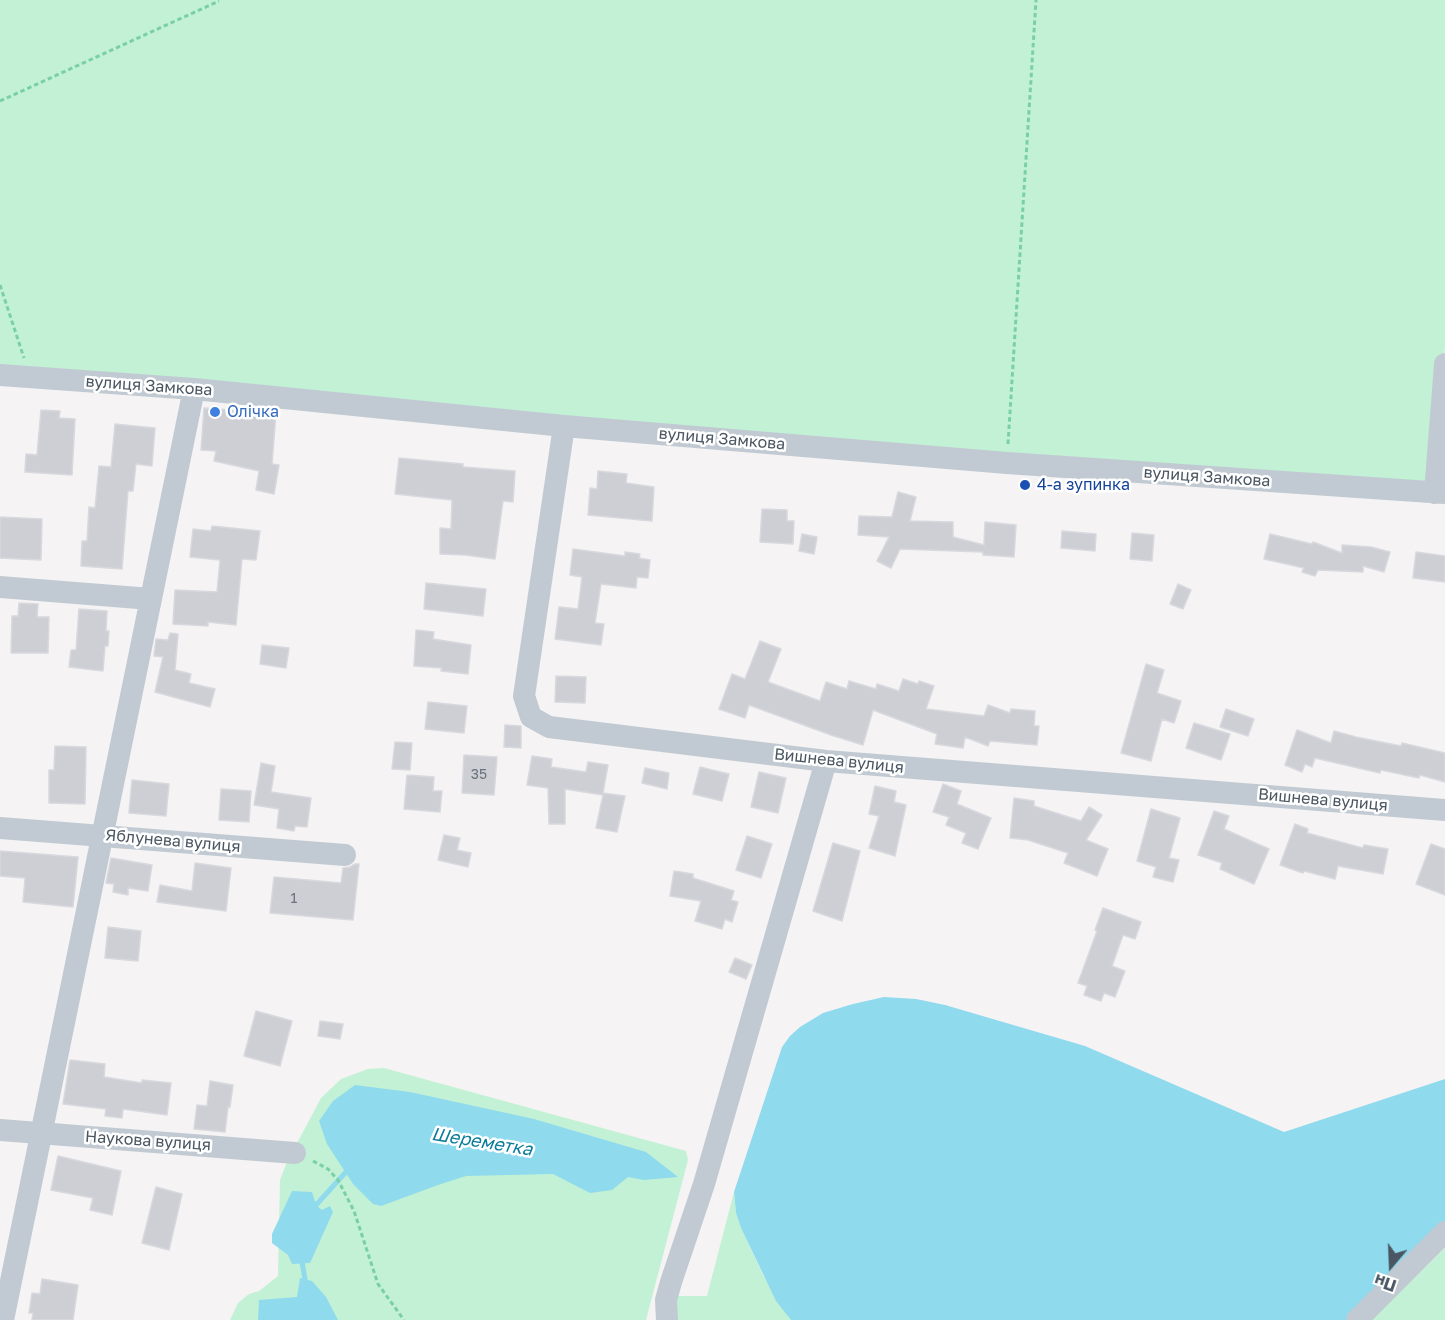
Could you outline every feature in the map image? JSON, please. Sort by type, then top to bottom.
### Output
[{"type":"street","points":[[1440,493],[1445,364]]},
{"type":"street","name":"вулиця Замкова","points":[[0,375],[194,389],[564,426],[1007,463],[1440,493]]},
{"type":"street","points":[[3,1320],[194,389]]},
{"type":"street","name":"Вишнева вулиця","points":[[564,426],[524,696],[531,717],[549,727],[826,761],[1445,810]]},
{"type":"street","points":[[0,586],[151,599]]},
{"type":"street","points":[[667,1320],[666,1300],[671,1282],[704,1184],[826,761]]},
{"type":"street","name":"Яблунева вулиця","points":[[0,828],[345,855]]},
{"type":"street","name":"Наукова вулиця","points":[[0,1130],[295,1153]]},
{"type":"street","points":[[1357,1320],[1445,1232]]},
{"type":"path","points":[[0,101],[219,0]]},
{"type":"path","points":[[1007,463],[1036,0]]},
{"type":"path","points":[[0,285],[30,377]]},
{"type":"path","points":[[295,1153],[328,1169],[338,1180],[354,1211],[378,1284],[404,1320]]},
{"type":"green space","points":[[0,0],[1445,0],[1445,344],[1435,493],[0,375]]},
{"type":"green space","points":[[384,1068],[686,1151],[688,1160],[646,1320],[230,1320],[238,1303],[249,1294],[259,1291],[278,1276],[280,1180],[321,1098],[341,1079],[368,1069]]},
{"type":"green space","points":[[734,1192],[736,1213],[741,1228],[764,1277],[791,1320],[667,1320],[667,1296],[707,1296]]},
{"type":"green space","points":[[1445,1248],[1445,1320],[1372,1320]]},
{"type":"water","points":[[884,997],[916,999],[945,1005],[1085,1046],[1284,1132],[1445,1079],[1445,1224],[1349,1320],[791,1320],[776,1301],[741,1228],[736,1213],[734,1192],[782,1047],[790,1036],[823,1013]]},
{"type":"water","points":[[355,1085],[410,1092],[534,1119],[646,1152],[678,1177],[644,1180],[628,1177],[612,1190],[590,1193],[553,1174],[466,1176],[381,1206],[373,1204],[353,1184],[327,1144],[319,1121],[333,1101]]},
{"type":"water","points":[[292,1191],[312,1192],[316,1205],[322,1210],[330,1206],[333,1212],[310,1263],[292,1264],[288,1255],[272,1243],[272,1234]]},
{"type":"water","points":[[300,1278],[312,1281],[326,1297],[338,1320],[258,1320],[259,1300],[297,1297]]},
{"type":"building","points":[[204,408],[276,413],[272,464],[279,465],[274,494],[256,490],[259,471],[214,461],[216,451],[201,450]]},
{"type":"building","points":[[41,410],[60,411],[59,418],[75,419],[72,475],[25,472],[26,454],[37,455]]},
{"type":"building","points":[[115,424],[155,428],[152,466],[136,464],[133,491],[128,491],[122,569],[81,566],[82,541],[87,541],[89,507],[95,508],[99,466],[111,467]]},
{"type":"building","points":[[399,458],[463,464],[463,467],[515,471],[513,502],[503,501],[495,559],[440,554],[440,528],[451,529],[452,500],[395,494]]},
{"type":"building","points":[[598,471],[627,474],[626,483],[654,487],[652,521],[588,515],[590,488],[597,489]]},
{"type":"building","points":[[898,492],[916,497],[910,521],[953,522],[953,537],[984,545],[985,522],[1016,525],[1014,557],[983,555],[983,552],[900,549],[891,568],[877,561],[889,537],[858,535],[859,516],[892,517]]},
{"type":"building","points":[[762,509],[787,510],[787,521],[794,521],[793,544],[760,542]]},
{"type":"building","points":[[0,517],[42,519],[41,560],[0,558]]},
{"type":"building","points":[[212,526],[260,531],[256,560],[242,559],[236,625],[208,622],[208,626],[173,624],[175,590],[217,592],[220,560],[190,557],[193,529],[211,531]]},
{"type":"building","points":[[1062,531],[1096,534],[1095,551],[1061,548]]},
{"type":"building","points":[[1132,533],[1154,535],[1152,561],[1130,559]]},
{"type":"building","points":[[802,534],[817,537],[814,554],[799,551]]},
{"type":"building","points":[[1270,534],[1312,544],[1313,542],[1342,553],[1342,545],[1371,547],[1390,552],[1384,572],[1363,566],[1363,572],[1318,570],[1315,576],[1302,572],[1304,568],[1264,559]]},
{"type":"building","points":[[573,549],[625,556],[625,552],[640,554],[639,558],[650,560],[648,578],[637,577],[636,588],[601,584],[595,623],[604,624],[601,645],[555,639],[559,607],[578,609],[582,577],[570,575]]},
{"type":"building","points":[[1416,552],[1445,556],[1445,582],[1413,578]]},
{"type":"building","points":[[426,583],[486,589],[483,616],[424,609]]},
{"type":"building","points":[[1178,584],[1191,590],[1183,609],[1170,604]]},
{"type":"building","points":[[19,603],[38,604],[37,617],[49,617],[48,653],[11,653],[12,616],[18,616]]},
{"type":"building","points":[[79,609],[107,611],[108,646],[105,646],[103,671],[69,667],[71,650],[76,650]]},
{"type":"building","points":[[416,630],[434,632],[433,639],[471,645],[468,674],[441,671],[442,668],[414,666]]},
{"type":"building","points":[[170,633],[178,634],[175,670],[191,674],[189,683],[215,689],[210,707],[155,692],[163,657],[154,656],[156,639],[168,640]]},
{"type":"building","points":[[760,641],[781,649],[768,682],[820,701],[826,682],[847,689],[849,681],[876,689],[877,684],[899,691],[903,679],[918,684],[919,681],[934,686],[926,709],[984,716],[988,705],[1010,713],[1011,709],[1035,711],[1034,726],[1039,726],[1037,745],[990,741],[988,746],[965,737],[963,748],[935,744],[937,734],[873,710],[863,745],[749,705],[745,718],[719,709],[732,674],[745,679]]},
{"type":"building","points":[[262,645],[289,648],[286,668],[260,664]]},
{"type":"building","points":[[1146,664],[1164,670],[1157,693],[1181,701],[1174,723],[1162,719],[1151,761],[1121,753]]},
{"type":"building","points":[[556,676],[586,677],[585,703],[555,702]]},
{"type":"building","points":[[428,702],[467,706],[464,733],[425,729]]},
{"type":"building","points":[[1226,709],[1254,719],[1248,736],[1220,727]]},
{"type":"building","points":[[1194,723],[1230,734],[1221,760],[1186,748]]},
{"type":"building","points":[[505,725],[521,726],[521,748],[504,747]]},
{"type":"building","points":[[1297,730],[1331,743],[1334,731],[1445,753],[1445,782],[1420,775],[1419,778],[1381,770],[1380,773],[1315,758],[1312,767],[1305,764],[1302,772],[1285,765]]},
{"type":"building","points":[[395,742],[412,743],[410,770],[392,769]]},
{"type":"building","points":[[55,746],[86,747],[85,804],[49,803],[49,770],[54,770]]},
{"type":"building","points":[[464,755],[497,757],[494,795],[462,793]]},
{"type":"building","points":[[532,756],[552,759],[551,767],[586,772],[588,762],[608,765],[603,793],[625,796],[617,832],[596,828],[603,795],[565,789],[565,824],[549,824],[548,788],[527,785]]},
{"type":"building","points":[[261,763],[275,766],[271,792],[311,798],[307,827],[295,826],[294,831],[277,828],[279,809],[254,805]]},
{"type":"building","points":[[700,767],[729,774],[722,801],[693,794]]},
{"type":"building","points":[[645,768],[669,773],[667,789],[642,783]]},
{"type":"building","points":[[759,772],[786,778],[778,813],[751,807]]},
{"type":"building","points":[[407,775],[434,777],[433,791],[442,791],[440,812],[404,809]]},
{"type":"building","points":[[132,780],[169,784],[166,816],[129,813]]},
{"type":"building","points":[[943,784],[961,791],[957,804],[991,818],[978,849],[962,843],[966,833],[946,825],[949,817],[933,812]]},
{"type":"building","points":[[875,786],[896,791],[894,802],[906,805],[895,856],[869,848],[879,816],[869,814]]},
{"type":"building","points":[[221,789],[251,791],[249,822],[219,820]]},
{"type":"building","points":[[1014,798],[1034,801],[1034,806],[1081,821],[1089,807],[1102,815],[1086,840],[1108,849],[1097,876],[1064,863],[1068,853],[1028,840],[1010,838]]},
{"type":"building","points":[[1151,809],[1180,818],[1169,858],[1179,860],[1173,882],[1153,877],[1156,867],[1137,861]]},
{"type":"building","points":[[1214,811],[1229,816],[1224,829],[1269,849],[1254,884],[1220,869],[1222,863],[1198,855]]},
{"type":"building","points":[[1295,824],[1308,829],[1307,833],[1363,848],[1364,845],[1388,849],[1383,874],[1338,866],[1335,879],[1304,871],[1303,873],[1280,865]]},
{"type":"building","points":[[444,835],[460,838],[457,850],[471,853],[468,867],[438,860]]},
{"type":"building","points":[[747,836],[772,844],[761,878],[736,870]]},
{"type":"building","points":[[833,843],[860,851],[842,921],[813,911]]},
{"type":"building","points":[[1431,844],[1445,849],[1445,895],[1416,884]]},
{"type":"building","points":[[0,851],[78,857],[73,907],[23,902],[25,878],[0,876]]},
{"type":"building","points":[[111,858],[152,865],[148,891],[128,888],[128,895],[113,892],[114,884],[106,883]]},
{"type":"building","points":[[195,863],[231,868],[226,911],[157,902],[160,885],[192,891]]},
{"type":"building","points":[[359,864],[353,920],[270,913],[274,877],[341,883],[343,868]]},
{"type":"building","points":[[674,871],[693,874],[693,878],[734,891],[731,900],[738,902],[732,922],[725,919],[722,929],[695,921],[701,901],[670,896]]},
{"type":"building","points":[[1103,908],[1141,922],[1135,939],[1123,935],[1112,966],[1125,971],[1115,997],[1104,993],[1101,1001],[1084,995],[1087,986],[1078,983]]},
{"type":"building","points":[[108,927],[141,931],[138,961],[105,958]]},
{"type":"building","points":[[735,958],[752,965],[746,979],[729,972]]},
{"type":"building","points":[[256,1011],[292,1021],[280,1066],[244,1056]]},
{"type":"building","points":[[320,1021],[343,1024],[340,1039],[318,1036]]},
{"type":"building","points":[[70,1060],[105,1064],[104,1077],[142,1083],[142,1080],[171,1083],[167,1115],[123,1109],[122,1118],[105,1116],[106,1109],[63,1104]]},
{"type":"building","points":[[210,1081],[233,1085],[225,1132],[194,1129],[197,1105],[207,1106]]},
{"type":"building","points":[[58,1156],[121,1171],[112,1215],[90,1210],[93,1198],[51,1190]]},
{"type":"building","points":[[156,1187],[182,1194],[169,1250],[142,1243]]},
{"type":"building","points":[[42,1279],[78,1285],[73,1320],[32,1320],[33,1313],[29,1313],[32,1293],[40,1294]]},
{"type":"waterway","name":"Шереметка","points":[[314,1211],[316,1205],[351,1169]]},
{"type":"waterway","name":"Шереметка","points":[[304,1255],[302,1262],[306,1285]]},
{"type":"place","name":"Олічка","points":[[215,412]]},
{"type":"place","name":"4-а зупинка","points":[[1025,485]]}]
